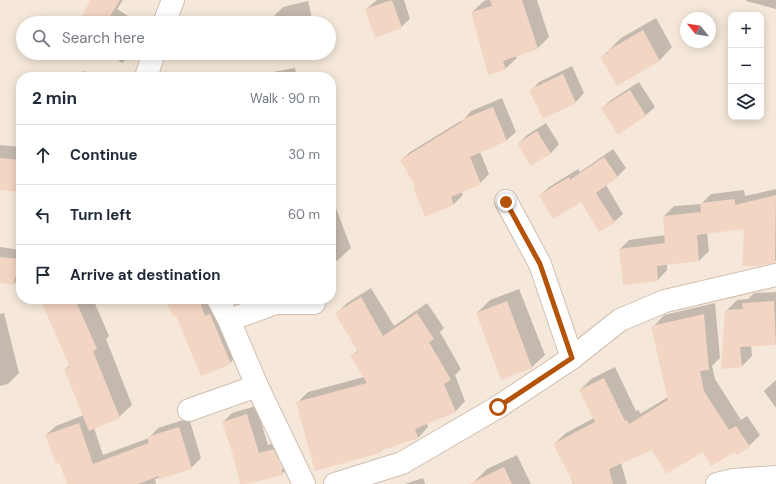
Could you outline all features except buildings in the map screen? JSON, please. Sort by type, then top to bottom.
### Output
[{"type":"street","points":[[167,16],[173,0]]},
{"type":"street","points":[[148,72],[152,60]]},
{"type":"street","points":[[506,202],[540,264],[572,358]]},
{"type":"street","points":[[335,484],[402,463],[498,407],[572,358],[620,320],[665,301],[776,275]]},
{"type":"street","points":[[221,304],[257,386],[304,484]]},
{"type":"street","points":[[229,320],[273,304]]},
{"type":"street","points":[[189,410],[257,386]]},
{"type":"street","points":[[717,484],[733,480],[776,477]]},
{"type":"shaded area","points":[[0,0],[776,0],[776,484],[0,484]]},
{"type":"route","points":[[498,407],[572,358],[540,264],[506,202]]}]
